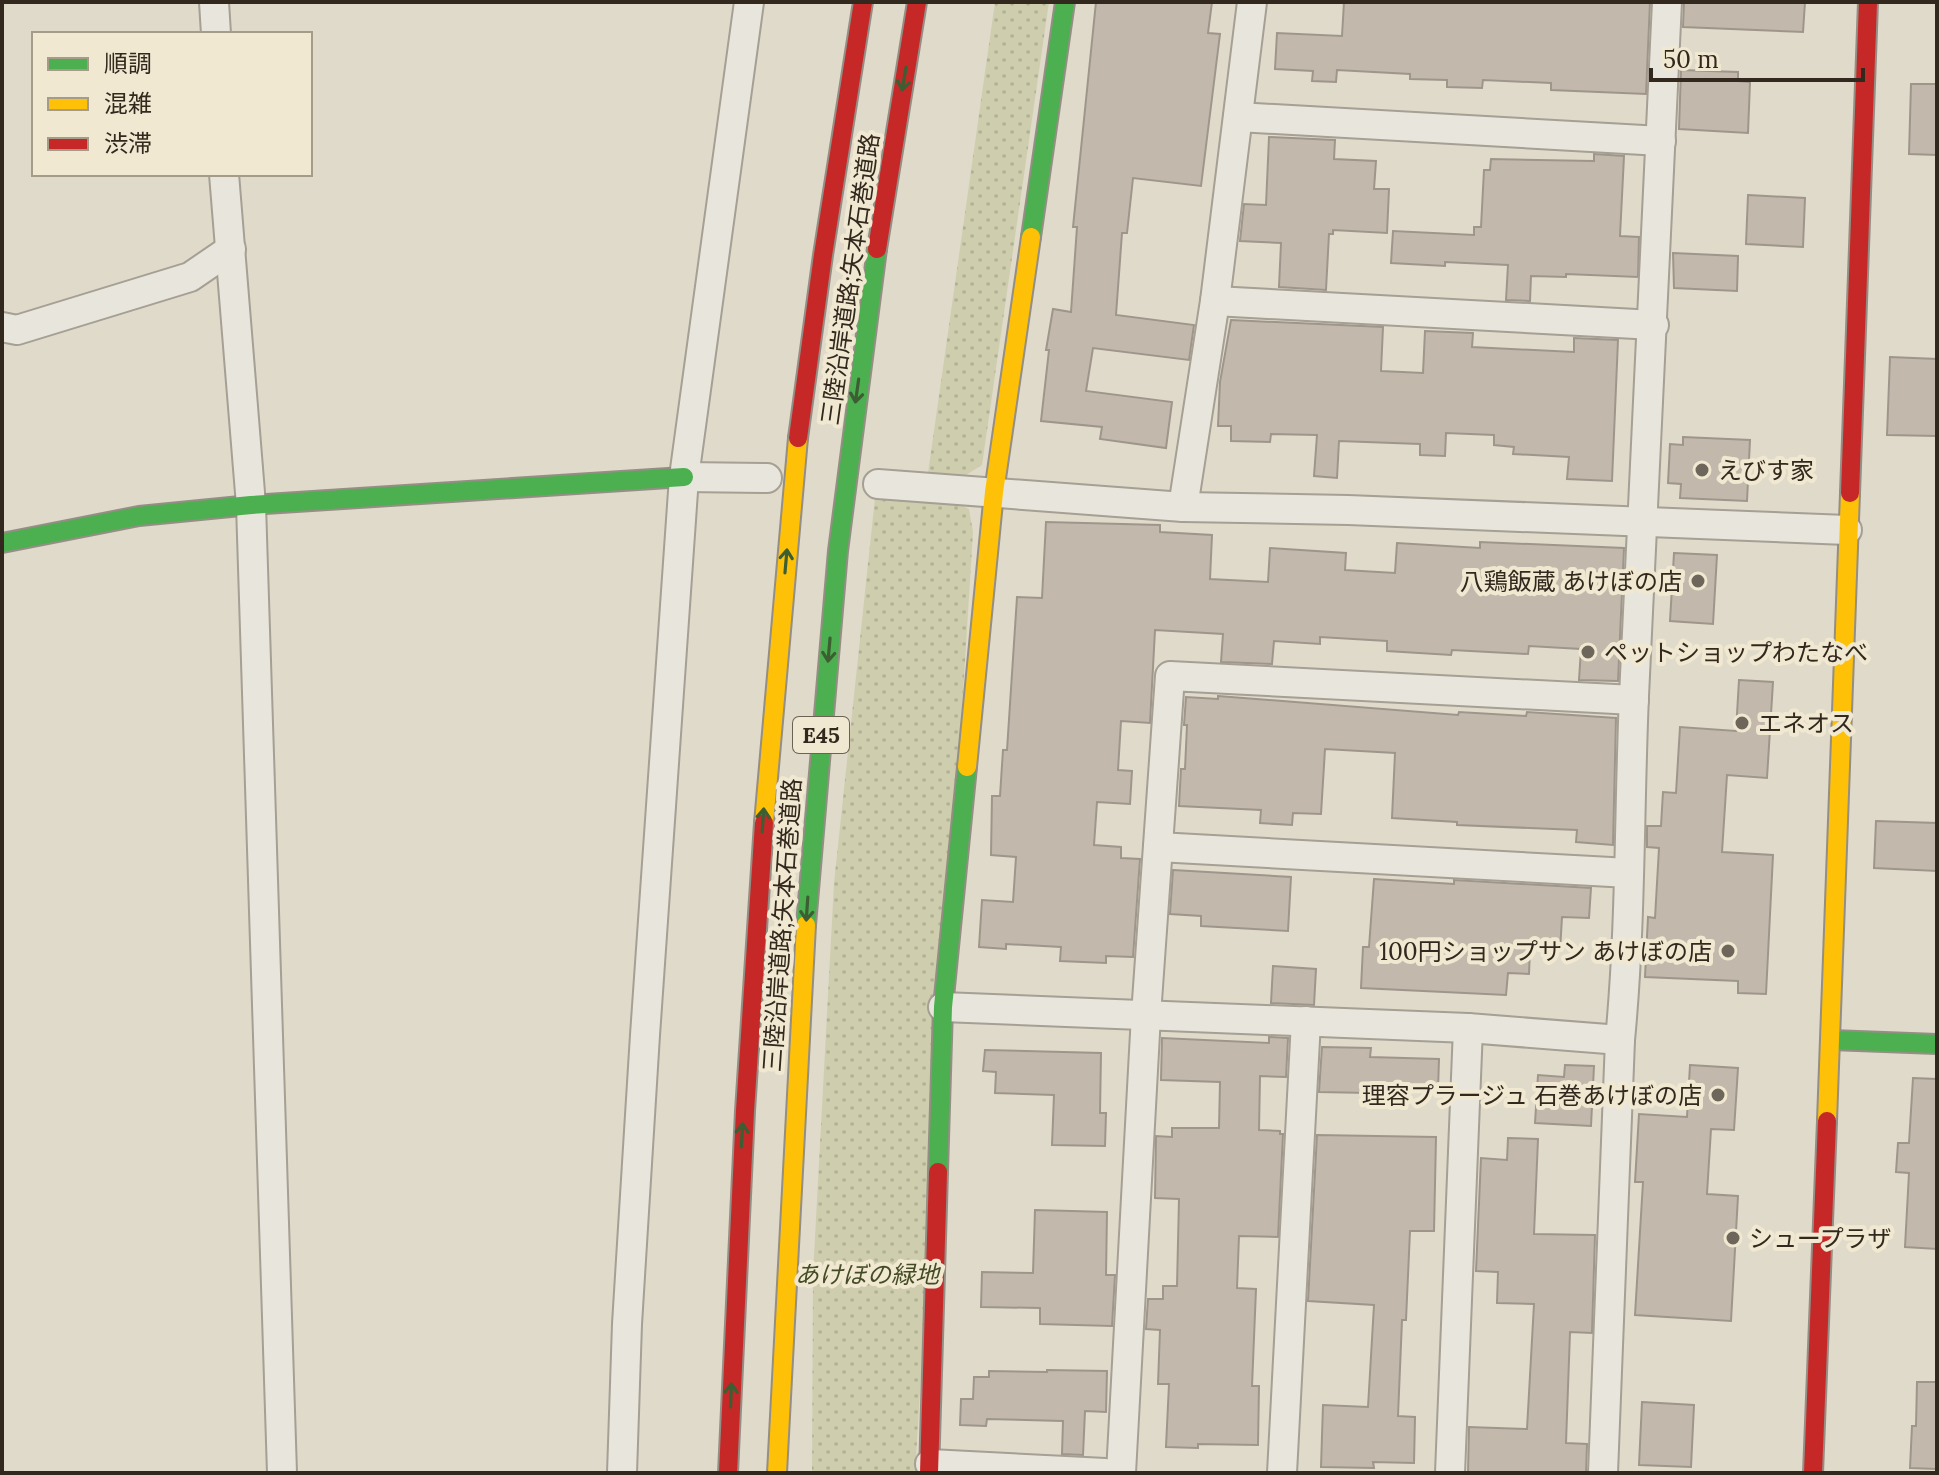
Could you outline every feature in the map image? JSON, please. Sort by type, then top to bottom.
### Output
[{"type":"main road","name":"三陸沿岸道路;矢本石巻道路","points":[[728,1473],[745,1066],[791,506],[826,237],[863,2]]},
{"type":"main road","name":"三陸沿岸道路;矢本石巻道路","points":[[777,1473],[796,1051],[813,812],[843,498],[876,244],[917,2]]},
{"type":"main road","points":[[930,1469],[943,1007],[994,492],[1065,2]]},
{"type":"main road","points":[[1813,1473],[1868,2]]},
{"type":"main road","points":[[2,543],[139,516],[251,505],[684,477]]},
{"type":"main road","points":[[1831,1040],[1937,1044]]},
{"type":"street","points":[[214,2],[216,32]]},
{"type":"street","points":[[622,1473],[627,1324],[644,1050],[684,477],[749,2]]},
{"type":"street","points":[[1183,507],[1215,301],[1252,2]]},
{"type":"street","points":[[1603,1473],[1620,1040],[1625,991],[1634,700],[1667,2]]},
{"type":"street","points":[[1238,117],[1661,141]]},
{"type":"street","points":[[224,176],[251,505],[282,1473]]},
{"type":"street","points":[[2,327],[17,330],[190,277],[231,249]]},
{"type":"street","points":[[1215,301],[1654,325]]},
{"type":"street","points":[[684,477],[767,478]]},
{"type":"street","points":[[878,484],[1183,507],[1348,510],[1847,530]]},
{"type":"street","points":[[1121,1473],[1146,1015],[1170,676],[1634,700]]},
{"type":"street","points":[[1158,847],[1629,873]]},
{"type":"street","points":[[943,1007],[1468,1028],[1620,1040]]},
{"type":"street","points":[[1282,1473],[1306,1021]]},
{"type":"street","points":[[1450,1473],[1468,1028]]},
{"type":"street","points":[[930,1469],[1105,1473]]},
{"type":"green space","points":[[995,2],[1049,2],[982,465],[966,475],[928,473]]},
{"type":"green space","name":"あけぼの緑地","points":[[875,498],[963,506],[969,509],[973,532],[915,1473],[812,1473],[813,1274],[834,883]]},
{"type":"building","points":[[1096,2],[1212,2],[1208,33],[1220,34],[1201,186],[1133,178],[1127,233],[1122,233],[1116,315],[1194,325],[1189,360],[1093,348],[1086,391],[1172,402],[1166,448],[1100,439],[1102,427],[1041,421],[1049,350],[1046,350],[1053,309],[1071,312],[1077,227],[1073,227]]},
{"type":"building","points":[[1344,2],[1650,2],[1646,94],[1551,90],[1551,83],[1483,80],[1482,88],[1447,87],[1447,80],[1410,79],[1410,74],[1337,70],[1336,82],[1312,81],[1313,71],[1275,69],[1277,33],[1342,36]]},
{"type":"building","points":[[1684,2],[1805,2],[1803,32],[1683,27]]},
{"type":"building","points":[[1681,70],[1738,72],[1738,81],[1750,82],[1748,133],[1679,129]]},
{"type":"building","points":[[1911,84],[1937,84],[1937,155],[1909,154]]},
{"type":"building","points":[[1269,137],[1335,140],[1334,159],[1376,161],[1374,189],[1389,189],[1387,233],[1333,230],[1333,234],[1329,234],[1326,290],[1279,287],[1281,243],[1240,241],[1244,204],[1266,205]]},
{"type":"building","points":[[1594,154],[1624,156],[1620,236],[1639,237],[1638,277],[1531,276],[1530,301],[1506,300],[1508,265],[1391,263],[1393,231],[1474,235],[1474,227],[1481,227],[1484,170],[1490,170],[1491,159],[1594,161]]},
{"type":"building","points":[[1748,195],[1805,198],[1803,247],[1746,244]]},
{"type":"building","points":[[1673,253],[1738,256],[1737,291],[1674,288]]},
{"type":"building","points":[[1231,320],[1383,327],[1381,371],[1423,373],[1425,331],[1473,333],[1472,347],[1574,352],[1574,338],[1618,340],[1612,481],[1567,479],[1569,457],[1513,454],[1514,447],[1494,445],[1494,435],[1446,433],[1445,456],[1420,455],[1420,444],[1339,441],[1337,478],[1314,476],[1317,435],[1271,434],[1270,442],[1231,441],[1231,426],[1218,426],[1220,382]]},
{"type":"building","points":[[1890,357],[1937,359],[1937,436],[1887,435]]},
{"type":"building","points":[[1683,437],[1750,440],[1747,501],[1680,498],[1681,484],[1668,483],[1670,444],[1683,445]]},
{"type":"building","points":[[1046,522],[1160,525],[1160,532],[1212,535],[1210,579],[1268,582],[1270,548],[1346,553],[1345,570],[1395,573],[1397,543],[1480,548],[1480,542],[1624,548],[1618,681],[1579,680],[1581,649],[1529,646],[1528,654],[1452,650],[1451,655],[1387,651],[1387,641],[1320,637],[1320,644],[1274,641],[1272,664],[1221,662],[1223,634],[1155,630],[1150,723],[1121,721],[1118,770],[1132,771],[1130,804],[1097,802],[1094,845],[1121,847],[1121,858],[1140,859],[1133,957],[1106,956],[1106,963],[1060,961],[1061,947],[1006,944],[1006,949],[979,947],[982,900],[1013,902],[1016,857],[991,855],[992,796],[1000,796],[1003,750],[1007,750],[1017,597],[1042,598]]},
{"type":"building","points":[[1674,553],[1717,555],[1713,624],[1670,621]]},
{"type":"building","points":[[1739,680],[1773,682],[1767,778],[1727,775],[1722,852],[1773,855],[1766,994],[1738,993],[1738,981],[1645,977],[1648,917],[1655,918],[1659,848],[1647,847],[1647,826],[1661,826],[1663,792],[1676,793],[1680,727],[1736,731]]},
{"type":"building","points":[[1218,696],[1458,715],[1459,712],[1526,716],[1527,712],[1616,718],[1613,845],[1576,842],[1577,830],[1457,825],[1457,822],[1392,818],[1395,753],[1325,749],[1321,814],[1293,813],[1292,825],[1260,823],[1261,810],[1179,806],[1181,769],[1185,769],[1186,697],[1218,699]]},
{"type":"building","points":[[1876,821],[1937,823],[1937,871],[1874,868]]},
{"type":"building","points":[[1173,870],[1291,877],[1288,931],[1201,926],[1201,916],[1170,914]]},
{"type":"building","points":[[1374,879],[1591,888],[1589,918],[1562,917],[1560,951],[1530,949],[1529,974],[1508,973],[1506,995],[1361,988],[1363,947],[1369,947]]},
{"type":"building","points":[[1273,966],[1316,969],[1314,1005],[1271,1003]]},
{"type":"building","points":[[1269,1037],[1288,1038],[1286,1077],[1260,1076],[1259,1130],[1280,1131],[1283,1134],[1278,1237],[1239,1236],[1237,1288],[1256,1289],[1252,1386],[1259,1386],[1258,1445],[1166,1447],[1169,1384],[1158,1384],[1160,1330],[1146,1329],[1148,1299],[1163,1299],[1163,1286],[1177,1286],[1179,1199],[1155,1198],[1156,1136],[1172,1137],[1172,1128],[1219,1128],[1220,1082],[1161,1080],[1162,1038],[1269,1043]]},
{"type":"building","points":[[1322,1047],[1371,1048],[1370,1057],[1439,1059],[1438,1090],[1370,1088],[1369,1093],[1319,1092]]},
{"type":"building","points":[[985,1050],[1101,1053],[1100,1113],[1106,1113],[1105,1146],[1052,1145],[1054,1095],[995,1093],[996,1072],[983,1071]]},
{"type":"building","points":[[1565,1065],[1594,1066],[1591,1126],[1535,1123],[1538,1075],[1564,1077]]},
{"type":"building","points":[[1690,1065],[1738,1068],[1734,1130],[1711,1129],[1707,1194],[1738,1196],[1731,1321],[1635,1315],[1643,1182],[1635,1182],[1639,1114],[1687,1117]]},
{"type":"building","points":[[1913,1078],[1937,1079],[1937,1249],[1905,1247],[1909,1173],[1896,1172],[1898,1143],[1909,1143]]},
{"type":"building","points":[[1317,1135],[1436,1137],[1434,1231],[1410,1231],[1406,1320],[1402,1320],[1398,1416],[1415,1417],[1414,1463],[1373,1462],[1374,1468],[1321,1467],[1323,1405],[1368,1407],[1374,1305],[1308,1301]]},
{"type":"building","points":[[1508,1138],[1538,1139],[1534,1234],[1595,1235],[1592,1333],[1570,1332],[1566,1443],[1587,1444],[1586,1473],[1468,1473],[1469,1427],[1527,1429],[1534,1304],[1497,1303],[1498,1272],[1476,1271],[1481,1158],[1507,1160]]},
{"type":"building","points":[[1035,1210],[1107,1212],[1106,1275],[1115,1275],[1112,1326],[1040,1324],[1040,1308],[981,1307],[982,1272],[1033,1273]]},
{"type":"building","points":[[989,1371],[1107,1371],[1106,1412],[1085,1411],[1083,1455],[1062,1454],[1063,1421],[987,1419],[986,1426],[960,1425],[961,1399],[973,1399],[974,1377],[989,1377]]},
{"type":"building","points":[[1917,1382],[1937,1382],[1937,1469],[1910,1468],[1912,1426],[1916,1426]]},
{"type":"building","points":[[1642,1402],[1694,1405],[1691,1467],[1639,1465]]},
{"type":"traffic: fast","points":[[1031,237],[1065,2]]},
{"type":"traffic: fast","points":[[806,925],[838,551],[877,249]]},
{"type":"traffic: fast","points":[[2,543],[139,516],[251,505],[684,477]]},
{"type":"traffic: fast","points":[[938,1172],[943,1007],[967,767]]},
{"type":"traffic: fast","points":[[1831,1040],[1937,1044]]},
{"type":"traffic: slow","points":[[967,767],[994,492],[1031,237]]},
{"type":"traffic: slow","points":[[764,823],[798,438]]},
{"type":"traffic: slow","points":[[1827,1121],[1850,493]]},
{"type":"traffic: slow","points":[[777,1473],[806,925]]},
{"type":"traffic: jam","points":[[798,438],[863,2]]},
{"type":"traffic: jam","points":[[877,249],[917,2]]},
{"type":"traffic: jam","points":[[1850,493],[1868,2]]},
{"type":"traffic: jam","points":[[728,1473],[745,1111],[764,823]]},
{"type":"traffic: jam","points":[[1813,1473],[1827,1121]]},
{"type":"traffic: jam","points":[[929,1473],[938,1172]]},
{"type":"place","name":"えびす家","points":[[1702,470]]},
{"type":"place","name":"八鶏飯蔵 あけぼの店","points":[[1698,581]]},
{"type":"place","name":"ペットショップわたなべ","points":[[1588,652]]},
{"type":"place","name":"エネオス","points":[[1742,723]]},
{"type":"place","name":"100円ショップサン あけぼの店","points":[[1728,951]]},
{"type":"place","name":"理容プラージュ 石巻あけぼの店","points":[[1718,1095]]},
{"type":"place","name":"シュープラザ","points":[[1733,1238]]}]
